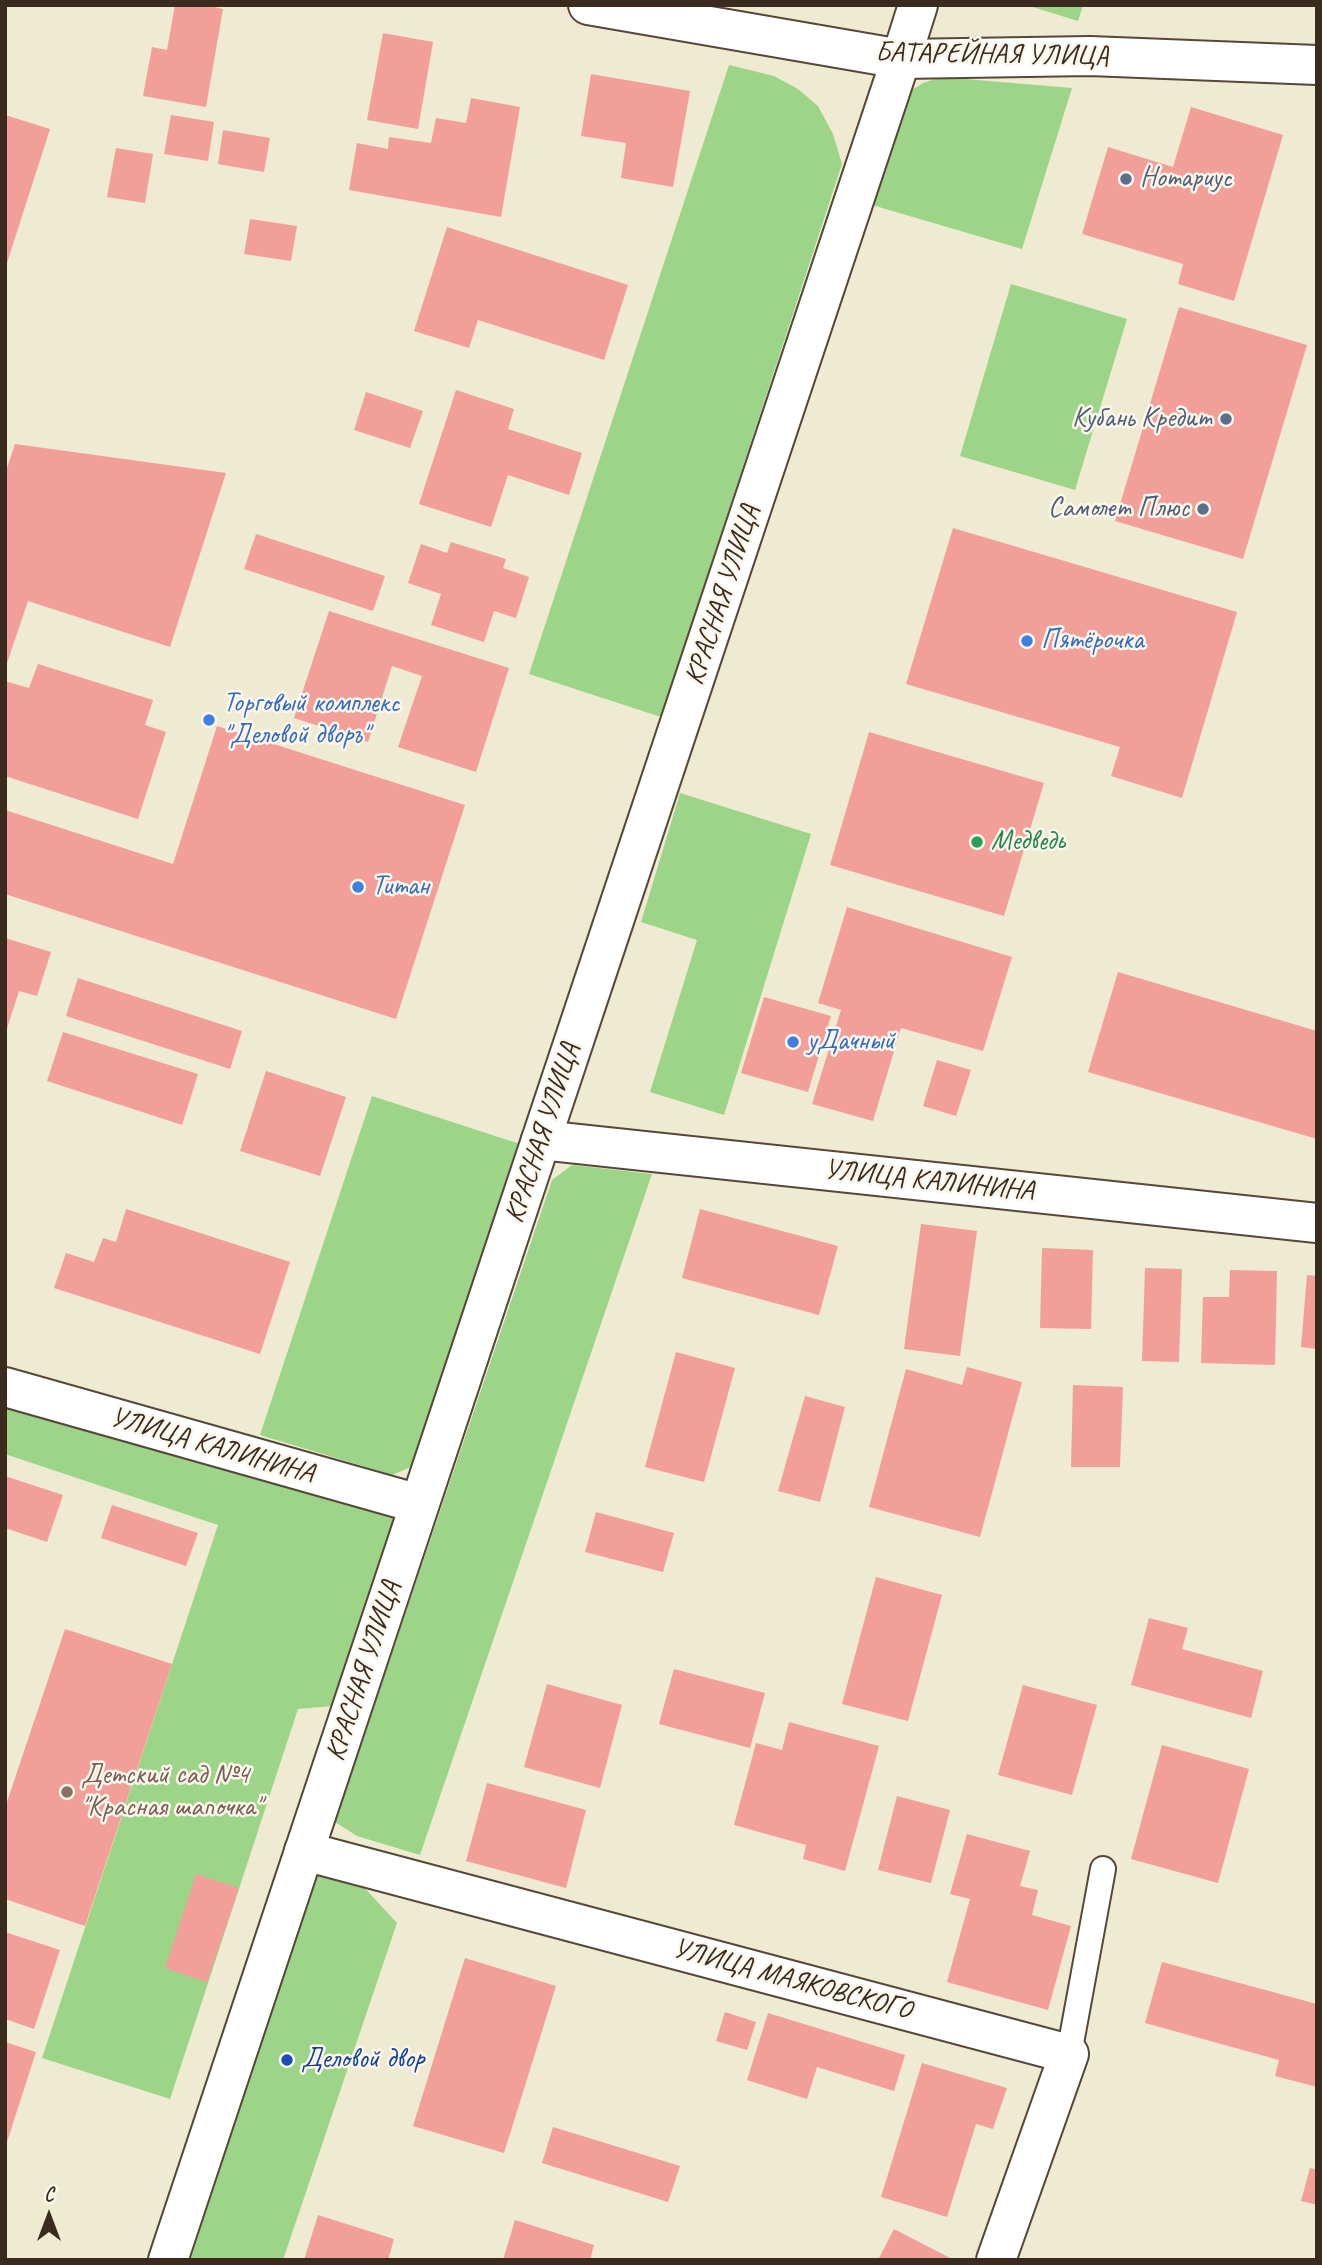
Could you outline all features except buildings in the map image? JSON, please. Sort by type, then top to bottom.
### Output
[{"type":"street","name":"БАТАРЕЙНАЯ УЛИЦА","points":[[588,5],[901,59],[1090,56],[1317,65]]},
{"type":"street","name":"КРАСНАЯ УЛИЦА","points":[[168,2260],[918,5]]},
{"type":"street","name":"УЛИЦА КАЛИНИНА","points":[[541,1140],[1317,1223]]},
{"type":"street","name":"УЛИЦА КАЛИНИНА","points":[[5,1387],[419,1504]]},
{"type":"street","name":"УЛИЦА МАЯКОВСКОГО","points":[[304,1851],[1069,2054]]},
{"type":"street","points":[[996,2260],[1069,2054]]},
{"type":"lane","points":[[1069,2054],[1103,1869]]},
{"type":"green space","points":[[1026,5],[1083,5],[1078,21]]},
{"type":"green space","points":[[729,65],[774,76],[798,89],[818,106],[833,134],[842,164],[661,717],[529,674]]},
{"type":"green space","points":[[942,77],[1072,88],[1022,249],[872,205],[909,92],[923,83]]},
{"type":"green space","points":[[1011,284],[1127,319],[1075,490],[960,456]]},
{"type":"green space","points":[[680,793],[811,834],[724,1115],[650,1092],[697,940],[641,922]]},
{"type":"green space","points":[[372,1096],[523,1145],[413,1466],[392,1475],[260,1435]]},
{"type":"green space","points":[[572,1165],[652,1174],[420,1855],[357,1836],[335,1822],[552,1180]]},
{"type":"green space","points":[[5,1403],[397,1514],[333,1706],[298,1709],[170,2099],[42,2058],[218,1525],[5,1454]]},
{"type":"green space","points":[[318,1872],[360,1883],[397,1923],[283,2260],[190,2260]]},
{"type":"place","name":"Нотариус","points":[[1126,179]]},
{"type":"place","name":"Кубань Кредит","points":[[1226,419]]},
{"type":"place","name":"Самолет Плюс","points":[[1203,509]]},
{"type":"place","name":"Пятёрочка","points":[[1027,641]]},
{"type":"place","name":"Торговый комплекс \"Деловой дворъ\"","points":[[209,720]]},
{"type":"place","name":"Медведь","points":[[977,842]]},
{"type":"place","name":"Титан","points":[[358,887]]},
{"type":"place","name":"уДачный","points":[[793,1042]]},
{"type":"place","name":"Детский сад №4 \"Красная шапочка\"","points":[[67,1792]]},
{"type":"place","name":"Деловой двор","points":[[287,2060]]}]
